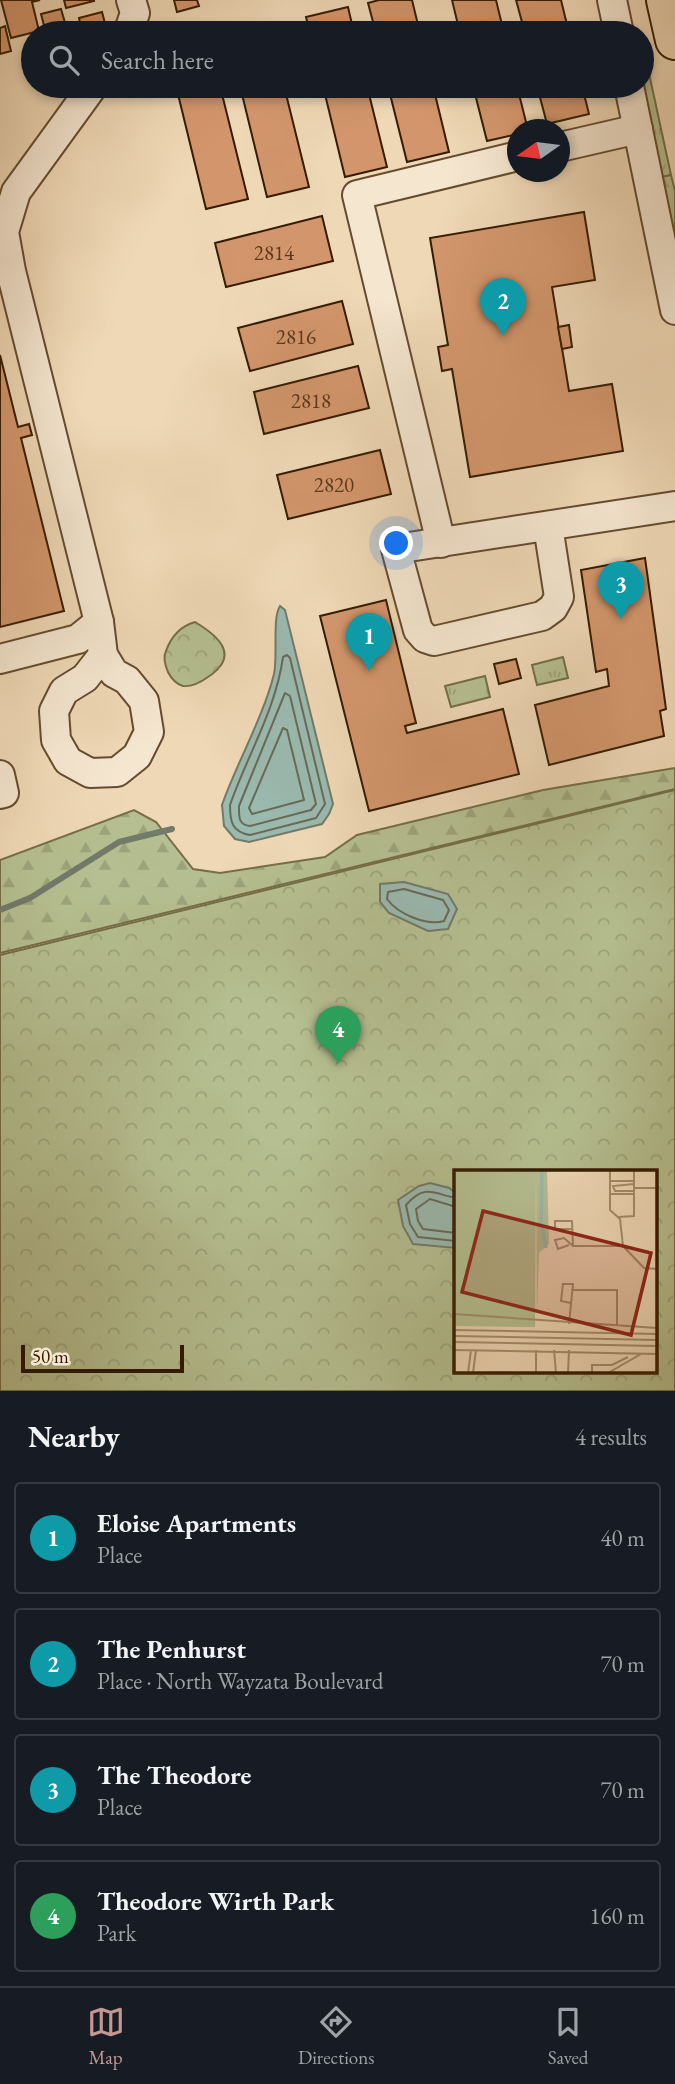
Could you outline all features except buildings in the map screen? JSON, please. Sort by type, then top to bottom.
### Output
[{"type":"highway","points":[[666,0],[675,40]]},
{"type":"street","points":[[612,0],[616,21]]},
{"type":"street","points":[[84,98],[16,192],[2,236],[99,622],[103,655]]},
{"type":"street","points":[[632,98],[675,310]]},
{"type":"street","points":[[570,144],[638,129]]},
{"type":"street","points":[[441,543],[357,195],[507,158]]},
{"type":"street","points":[[548,526],[559,597],[553,608],[542,616],[434,641],[425,638],[418,630],[396,550],[441,543],[548,526],[675,506]]},
{"type":"street","points":[[0,659],[78,639],[99,622]]},
{"type":"street","points":[[0,775],[4,793],[0,794]]},
{"type":"green space","points":[[654,96],[671,175],[662,177],[646,98]]},
{"type":"green space","points":[[671,175],[675,191],[675,244],[662,177]]},
{"type":"green space","points":[[195,622],[219,640],[225,654],[218,669],[208,677],[196,684],[183,686],[169,674],[165,656],[177,633]]},
{"type":"green space","points":[[563,657],[568,678],[537,685],[532,665]]},
{"type":"green space","points":[[485,676],[490,697],[451,707],[445,686]]},
{"type":"green space","points":[[675,768],[675,789],[0,953],[0,860],[134,810],[156,822],[193,869],[220,873],[325,857],[357,835],[543,790]]},
{"type":"green space","points":[[675,790],[675,1391],[0,1391],[0,955]]},
{"type":"water","points":[[280,606],[285,610],[333,804],[322,824],[249,842],[235,839],[224,826],[222,805],[257,723],[274,674],[276,619]]},
{"type":"water","points":[[404,882],[448,894],[457,909],[448,929],[428,931],[389,913],[380,902],[380,884]]},
{"type":"water","points":[[430,1183],[454,1192],[454,1248],[413,1244],[403,1226],[398,1200],[419,1186]]},
{"type":"waterway","points":[[0,910],[30,898],[119,842],[172,829]]},
{"type":"place","name":"The Penhurst","points":[[503,336]]},
{"type":"place","name":"The Theodore","points":[[621,619]]},
{"type":"place","name":"Eloise Apartments","points":[[369,671]]},
{"type":"place","name":"Theodore Wirth Park","points":[[338,1064]]}]
